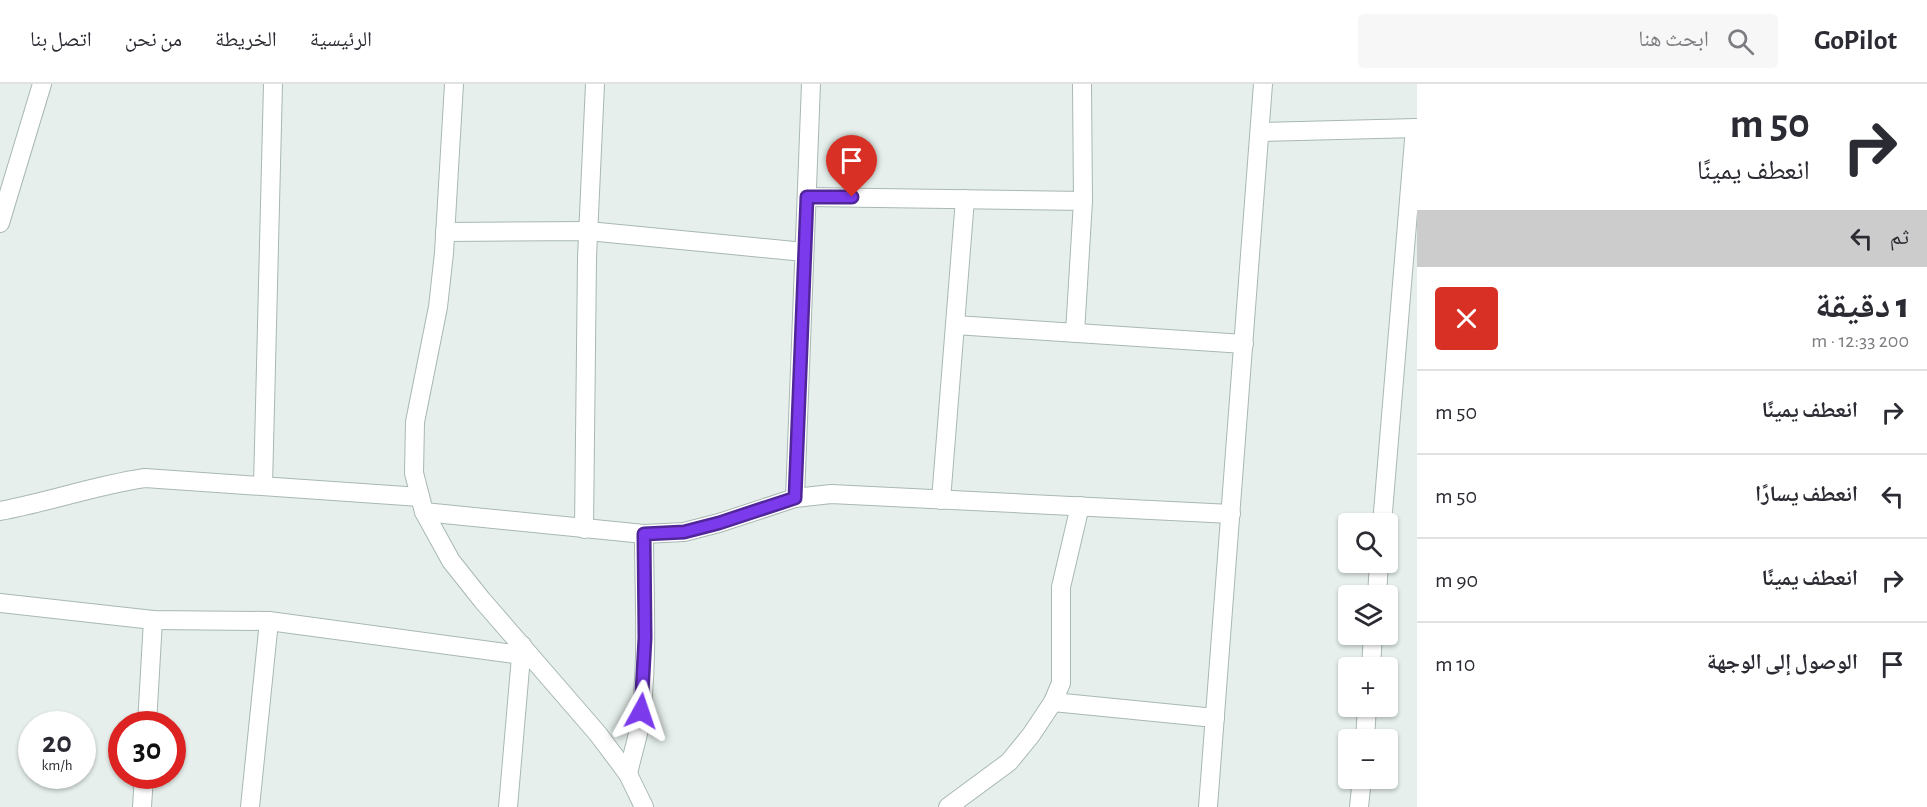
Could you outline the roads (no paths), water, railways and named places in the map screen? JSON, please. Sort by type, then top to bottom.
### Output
[{"type":"street","points":[[0,223],[42,84]]},
{"type":"street","points":[[263,486],[273,84]]},
{"type":"street","points":[[454,84],[438,307],[414,422],[414,473],[422,505],[451,561],[521,650],[598,734],[628,774],[644,807]]},
{"type":"street","points":[[584,529],[588,231],[595,84]]},
{"type":"street","points":[[795,498],[811,84]]},
{"type":"street","points":[[1075,333],[1083,201],[1082,84]]},
{"type":"street","points":[[1208,807],[1263,84]]},
{"type":"street","points":[[1261,132],[1416,128],[1383,513]]},
{"type":"street","points":[[807,197],[1083,201]]},
{"type":"street","points":[[941,500],[965,199]]},
{"type":"street","points":[[445,232],[588,231],[804,252]]},
{"type":"street","points":[[955,326],[1244,344]]},
{"type":"street","points":[[0,511],[119,481],[145,478],[263,486],[422,505],[584,529],[644,534],[684,532],[795,498],[831,494],[1231,514]]},
{"type":"street","points":[[949,806],[1010,762],[1053,702],[1061,683],[1063,668],[1061,587],[1080,506]]},
{"type":"street","points":[[628,774],[639,731],[643,691],[644,534]]},
{"type":"street","points":[[0,603],[153,620],[269,621],[521,650]]},
{"type":"street","points":[[148,711],[153,620]]},
{"type":"street","points":[[250,807],[269,621]]},
{"type":"street","points":[[508,807],[521,650]]},
{"type":"street","points":[[1053,702],[1215,718]]},
{"type":"street","points":[[142,807],[143,789]]},
{"type":"street","points":[[1359,807],[1361,789]]},
{"type":"street","points":[[949,806],[974,807]]}]
